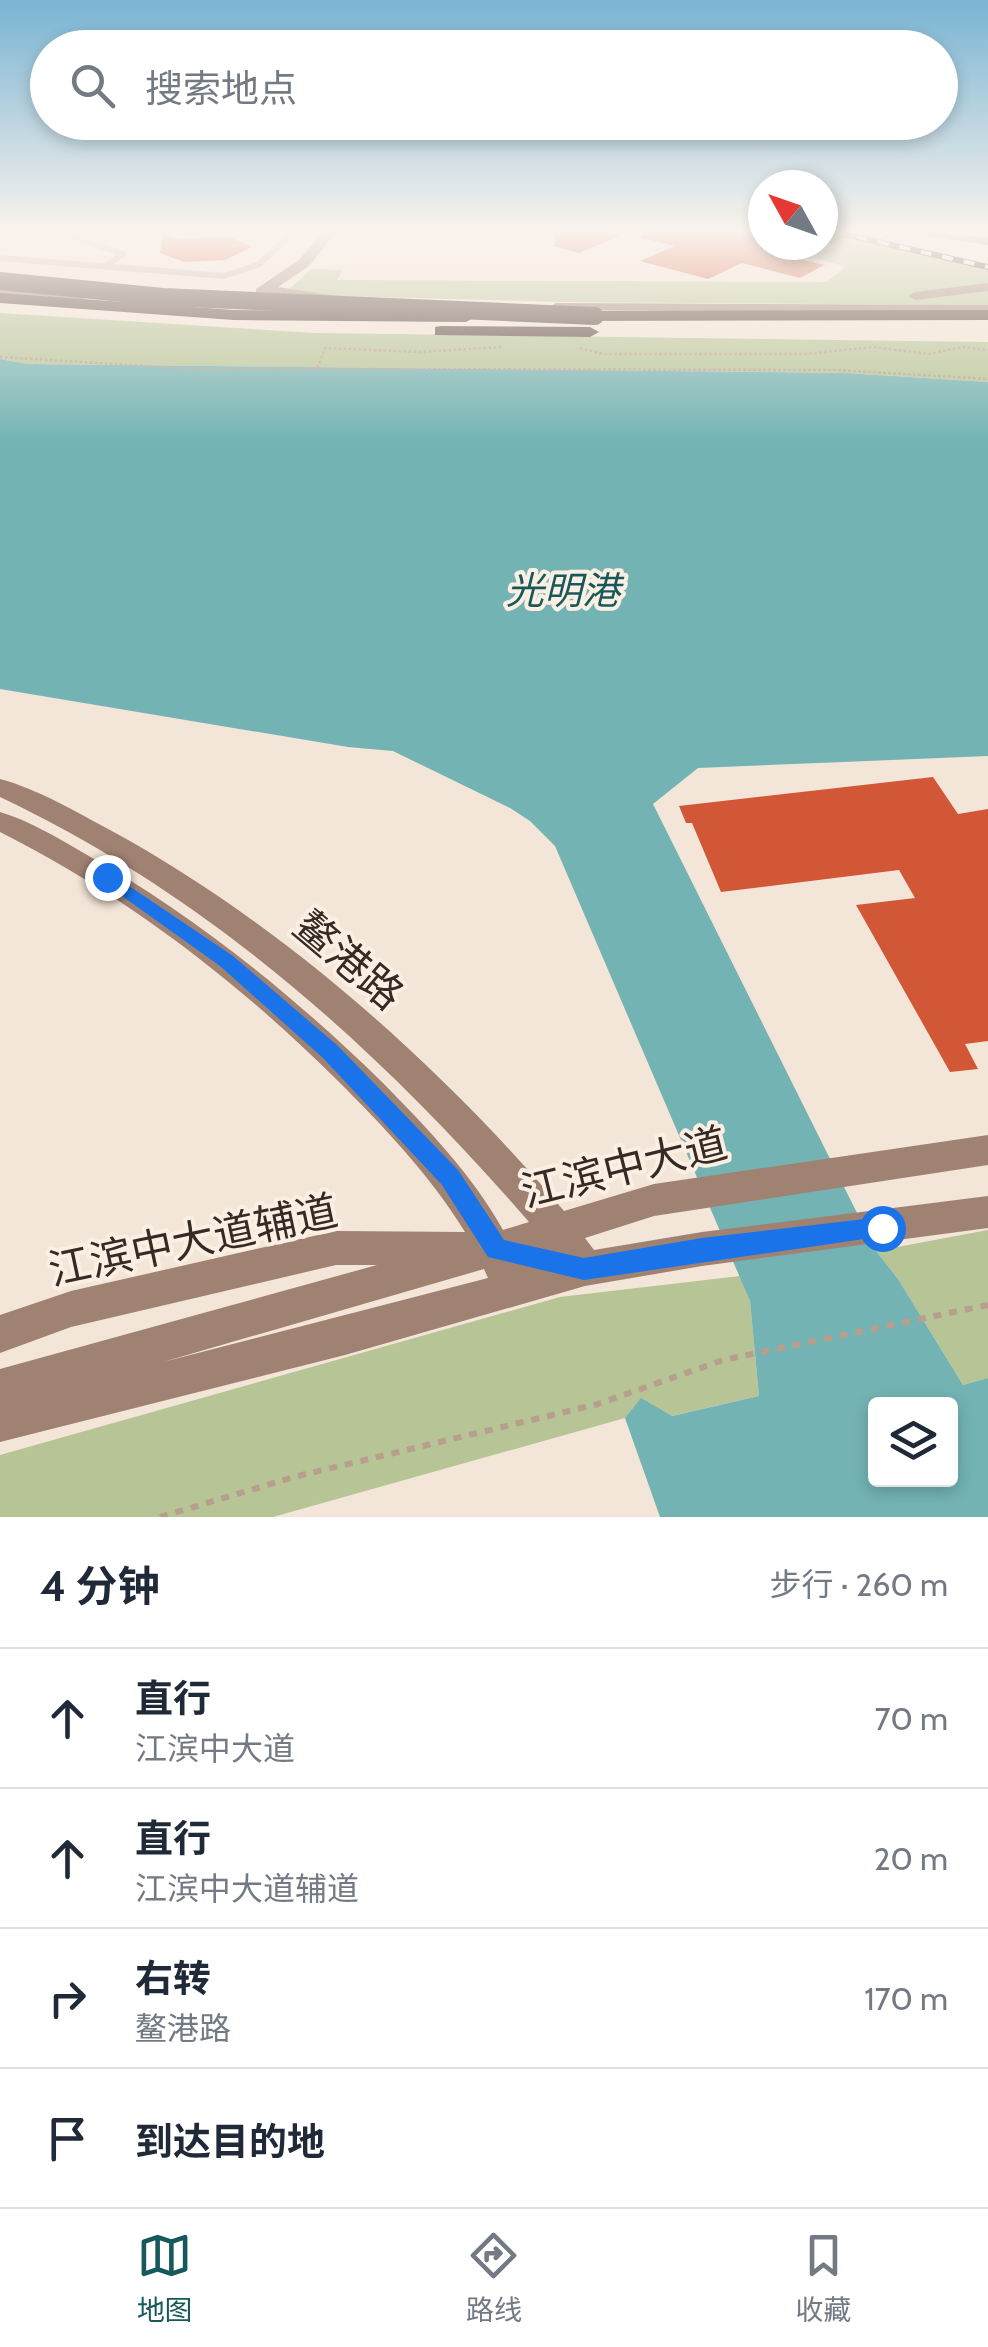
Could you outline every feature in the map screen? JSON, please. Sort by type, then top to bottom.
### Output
[{"type":"highway","points":[[91,303],[234,315],[988,312]]},
{"type":"highway","points":[[279,303],[596,316]]},
{"type":"highway","points":[[0,312],[494,332],[988,332]]},
{"type":"main road","points":[[83,303],[180,312],[230,303]]},
{"type":"main road","points":[[399,303],[988,312]]},
{"type":"main road","points":[[856,310],[879,303]]},
{"type":"main road","name":"鳌港路","points":[[0,787],[157,868],[265,944],[366,1028],[560,1228],[584,1269]]},
{"type":"main road","points":[[0,821],[107,877],[272,997],[383,1104],[450,1178],[496,1249],[510,1288]]},
{"type":"main road","name":"江滨中大道","points":[[0,1389],[687,1195],[860,1166],[988,1150]]},
{"type":"main road","points":[[0,1422],[345,1336],[584,1269],[702,1249],[988,1212]]},
{"type":"main road","name":"江滨中大道辅道","points":[[0,1334],[70,1309],[336,1248],[496,1249],[584,1269]]},
{"type":"path","points":[[316,368],[325,348],[418,352],[509,347]]},
{"type":"path","points":[[576,347],[603,354],[805,354],[873,347],[929,354],[964,347],[988,350]]},
{"type":"path","points":[[0,357],[195,369],[836,370],[988,379]]},
{"type":"path","points":[[160,1517],[294,1477],[598,1404],[722,1360],[988,1305]]},
{"type":"green space","points":[[677,303],[988,303],[988,305]]},
{"type":"green space","points":[[0,313],[315,333],[988,342],[988,382],[846,373],[28,364],[0,359]]},
{"type":"green space","points":[[988,1230],[988,1378],[963,1385],[898,1279],[876,1251]]},
{"type":"green space","points":[[740,1276],[750,1301],[759,1396],[671,1416],[641,1399],[625,1418],[273,1517],[0,1517],[0,1455],[560,1297]]},
{"type":"water","name":"光明港","points":[[0,359],[28,364],[846,373],[988,382],[988,756],[698,768],[653,804],[876,1251],[898,1279],[963,1385],[988,1378],[988,1517],[660,1517],[625,1418],[641,1398],[672,1416],[759,1396],[750,1301],[555,846],[510,808],[393,751],[348,747],[0,689]]},
{"type":"building","points":[[933,777],[958,814],[988,809],[988,1041],[965,1044],[978,1069],[950,1072],[856,905],[915,898],[899,870],[721,892],[692,823],[686,823],[679,806]]},
{"type":"route","points":[[107,877],[158,910],[272,997],[330,1052],[450,1178],[496,1249],[584,1269],[702,1249],[882,1228]]}]
